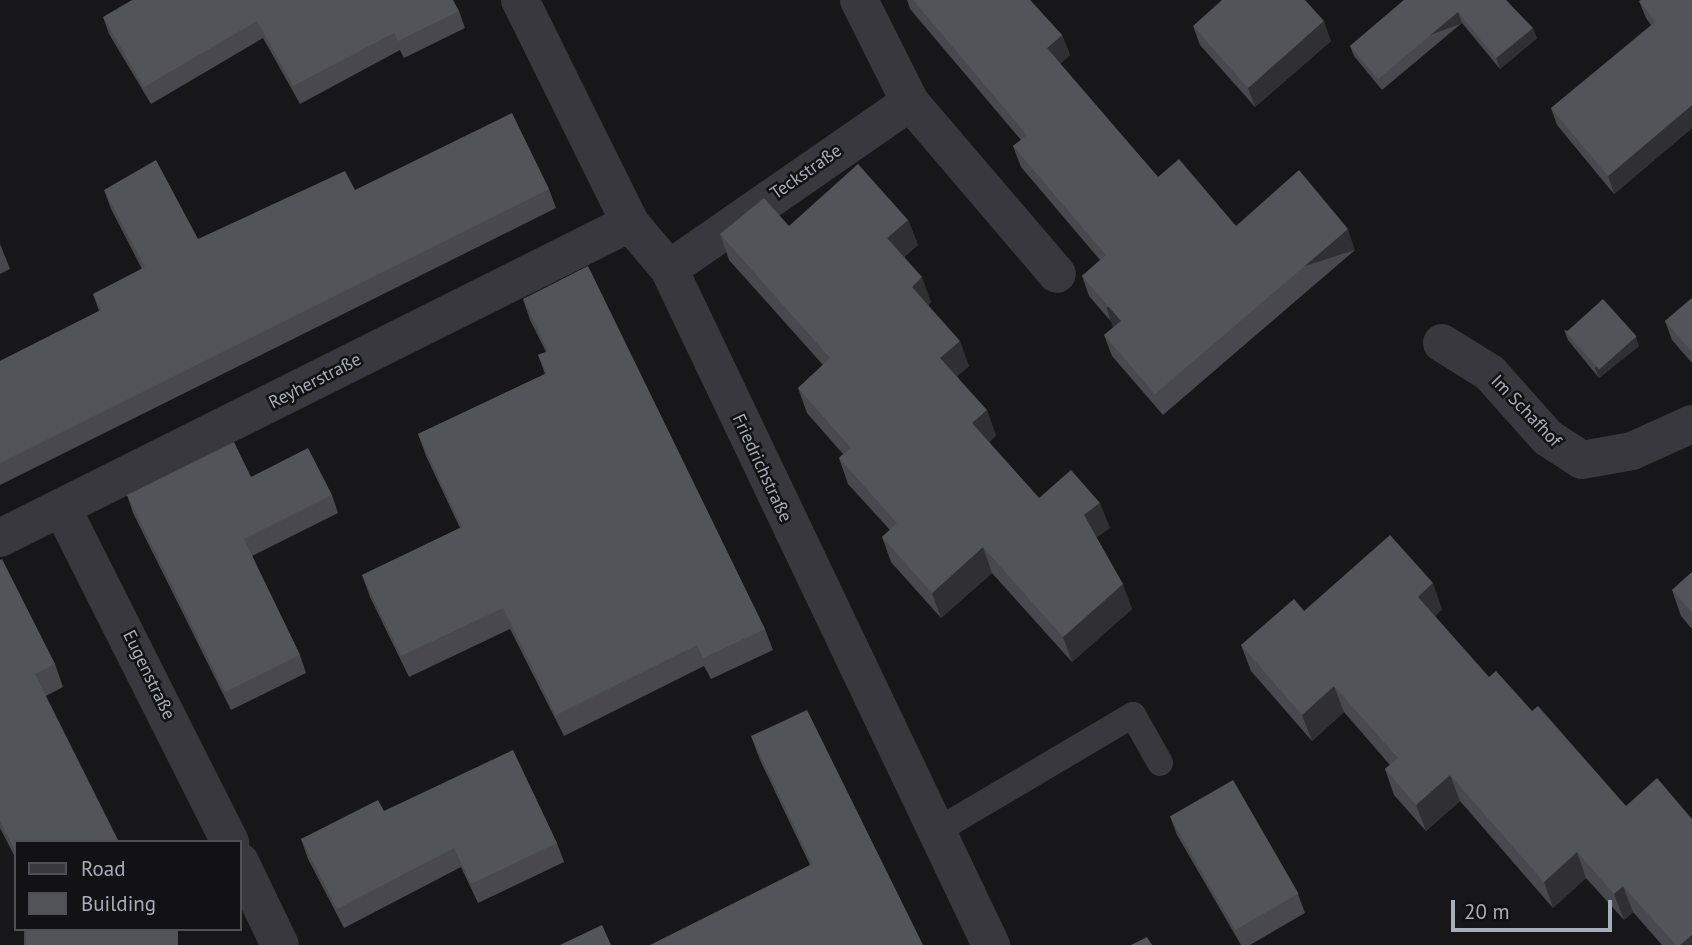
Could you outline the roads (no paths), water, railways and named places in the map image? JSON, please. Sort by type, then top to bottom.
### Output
[{"type":"street","name":"Friedrichstraße","points":[[520,0],[630,222],[669,269],[991,945]]},
{"type":"street","points":[[859,0],[910,102],[1057,274]]},
{"type":"street","name":"Teckstraße","points":[[669,269],[910,102]]},
{"type":"street","name":"Reyherstraße","points":[[0,538],[63,510],[630,222]]},
{"type":"street","name":"Im Schafhof","points":[[1442,343],[1490,373],[1548,438],[1582,460],[1632,451],[1692,424]]},
{"type":"street","name":"Eugenstraße","points":[[63,510],[229,840]]},
{"type":"street","points":[[242,866],[280,945]]},
{"type":"lane","points":[[935,832],[1133,715],[1160,764]]}]
